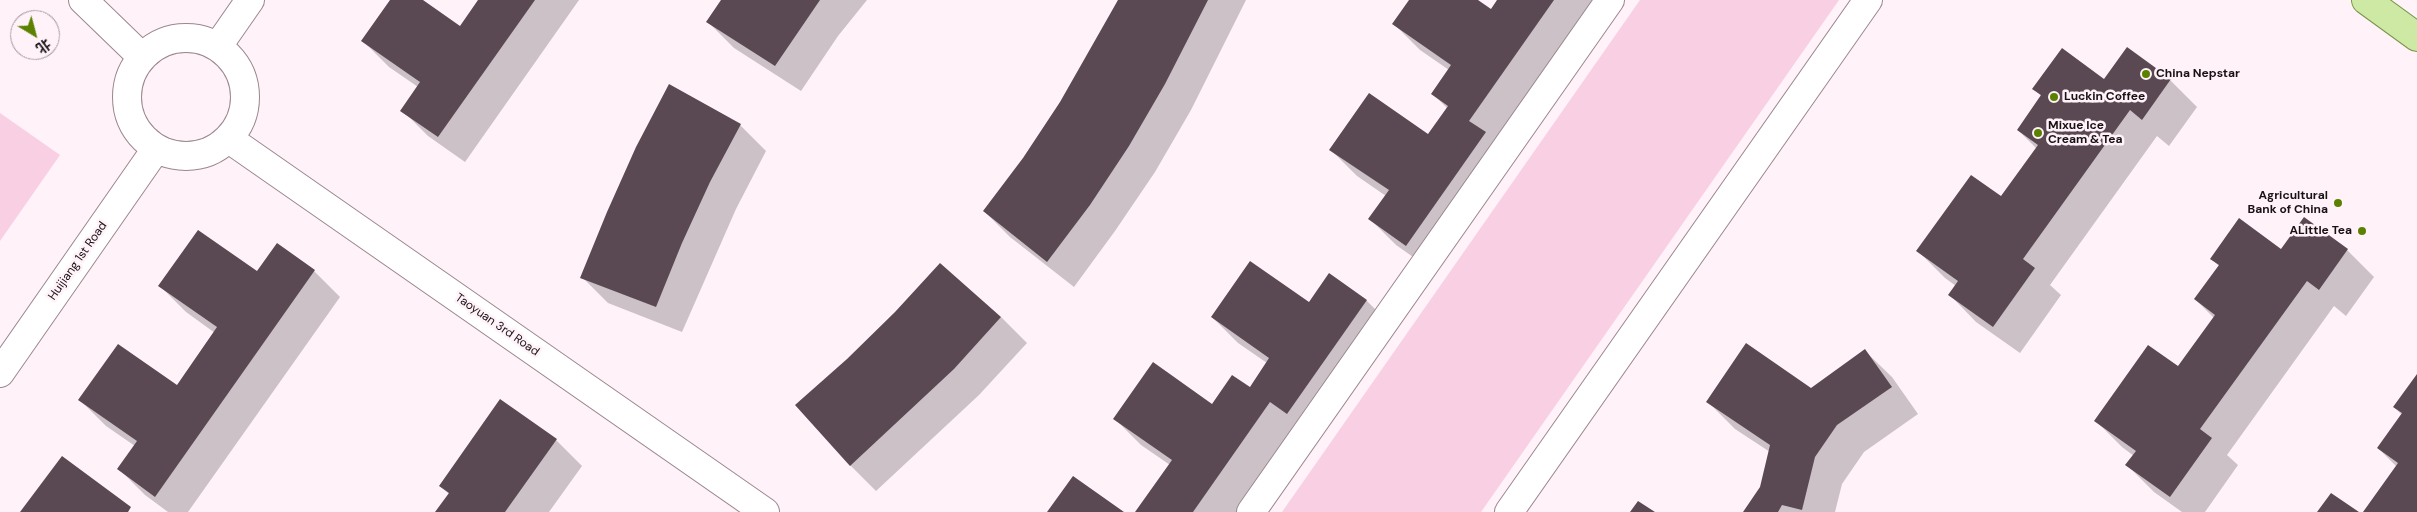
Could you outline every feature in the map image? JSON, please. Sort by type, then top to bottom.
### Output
[{"type":"main road","points":[[2366,0],[2417,37]]},
{"type":"street","points":[[83,0],[142,57]]},
{"type":"street","points":[[218,46],[250,0]]},
{"type":"street","points":[[1251,512],[1610,0]]},
{"type":"street","points":[[1509,512],[1868,0]]},
{"type":"street","points":[[186,38],[202,40],[218,46],[231,58],[241,73],[245,90],[245,108],[239,124],[229,139],[213,151],[194,157],[174,156],[156,148],[142,138],[132,123],[127,106],[127,89],[132,72],[142,57],[155,46],[170,40],[186,38]]},
{"type":"street","name":"Taoyuan 3rd Road","points":[[229,139],[765,512]]},
{"type":"street","name":"Huijiang 1st Road","points":[[0,373],[156,148]]},
{"type":"shaded area","points":[[1640,0],[1839,0],[1481,512],[1282,512]]},
{"type":"shaded area","points":[[0,113],[60,155],[0,241]]},
{"type":"building","points":[[390,0],[423,0],[460,26],[478,0],[535,0],[438,137],[400,111],[420,82],[361,41]]},
{"type":"building","points":[[721,0],[820,0],[775,66],[706,22]]},
{"type":"building","points":[[1118,0],[1208,0],[1165,84],[1129,146],[1090,205],[1047,262],[983,211],[1023,158],[1060,102]]},
{"type":"building","points":[[1409,0],[1478,0],[1491,9],[1497,0],[1554,0],[1469,121],[1486,132],[1406,246],[1368,219],[1389,190],[1329,150],[1369,93],[1428,134],[1448,106],[1431,94],[1451,65],[1392,24]]},
{"type":"building","points":[[2127,47],[2171,79],[2142,120],[2130,110],[2023,259],[2035,268],[1993,327],[1948,295],[1958,281],[1916,251],[1971,175],[2001,196],[2038,145],[2017,130],[2041,95],[2032,89],[2062,48],[2104,79]]},
{"type":"building","points":[[669,84],[741,124],[710,182],[682,243],[656,307],[580,278],[636,147]]},
{"type":"building","points":[[2304,217],[2348,249],[2319,290],[2307,281],[2200,429],[2212,438],[2170,497],[2125,465],[2136,451],[2094,421],[2148,345],[2178,366],[2215,315],[2194,299],[2219,265],[2210,259],[2239,218],[2281,249]]},
{"type":"building","points":[[198,230],[257,271],[277,243],[315,270],[155,497],[117,469],[137,441],[78,400],[118,344],[177,385],[217,327],[158,286]]},
{"type":"building","points":[[1250,261],[1309,302],[1329,273],[1367,300],[1287,414],[1270,402],[1193,512],[1135,512],[1172,460],[1113,419],[1153,362],[1212,404],[1232,375],[1250,387],[1269,358],[1211,317]]},
{"type":"building","points":[[940,263],[1001,317],[954,369],[850,466],[795,405],[847,359],[895,312]]},
{"type":"building","points":[[1746,343],[1811,388],[1865,349],[1892,387],[1837,425],[1815,457],[1802,510],[1782,505],[1778,512],[1743,512],[1760,487],[1770,445],[1706,402]]},
{"type":"building","points":[[2417,374],[2417,512],[2363,512],[2398,463],[2377,448],[2402,413],[2393,407]]},
{"type":"building","points":[[500,399],[557,439],[505,512],[435,512],[449,493],[439,486]]},
{"type":"building","points":[[62,456],[131,507],[128,512],[20,512]]},
{"type":"building","points":[[1073,476],[1124,512],[1047,512]]},
{"type":"building","points":[[2331,493],[2359,512],[2317,512]]},
{"type":"building","points":[[1638,501],[1655,512],[1630,512]]},
{"type":"place","name":"China Nepstar","points":[[2146,74]]},
{"type":"place","name":"Luckin Coffee","points":[[2054,97]]},
{"type":"place","name":"Mixue Ice Cream & Tea","points":[[2038,133]]},
{"type":"place","name":"Agricultural Bank of China","points":[[2338,203]]},
{"type":"place","name":"ALittle Tea","points":[[2362,231]]}]
